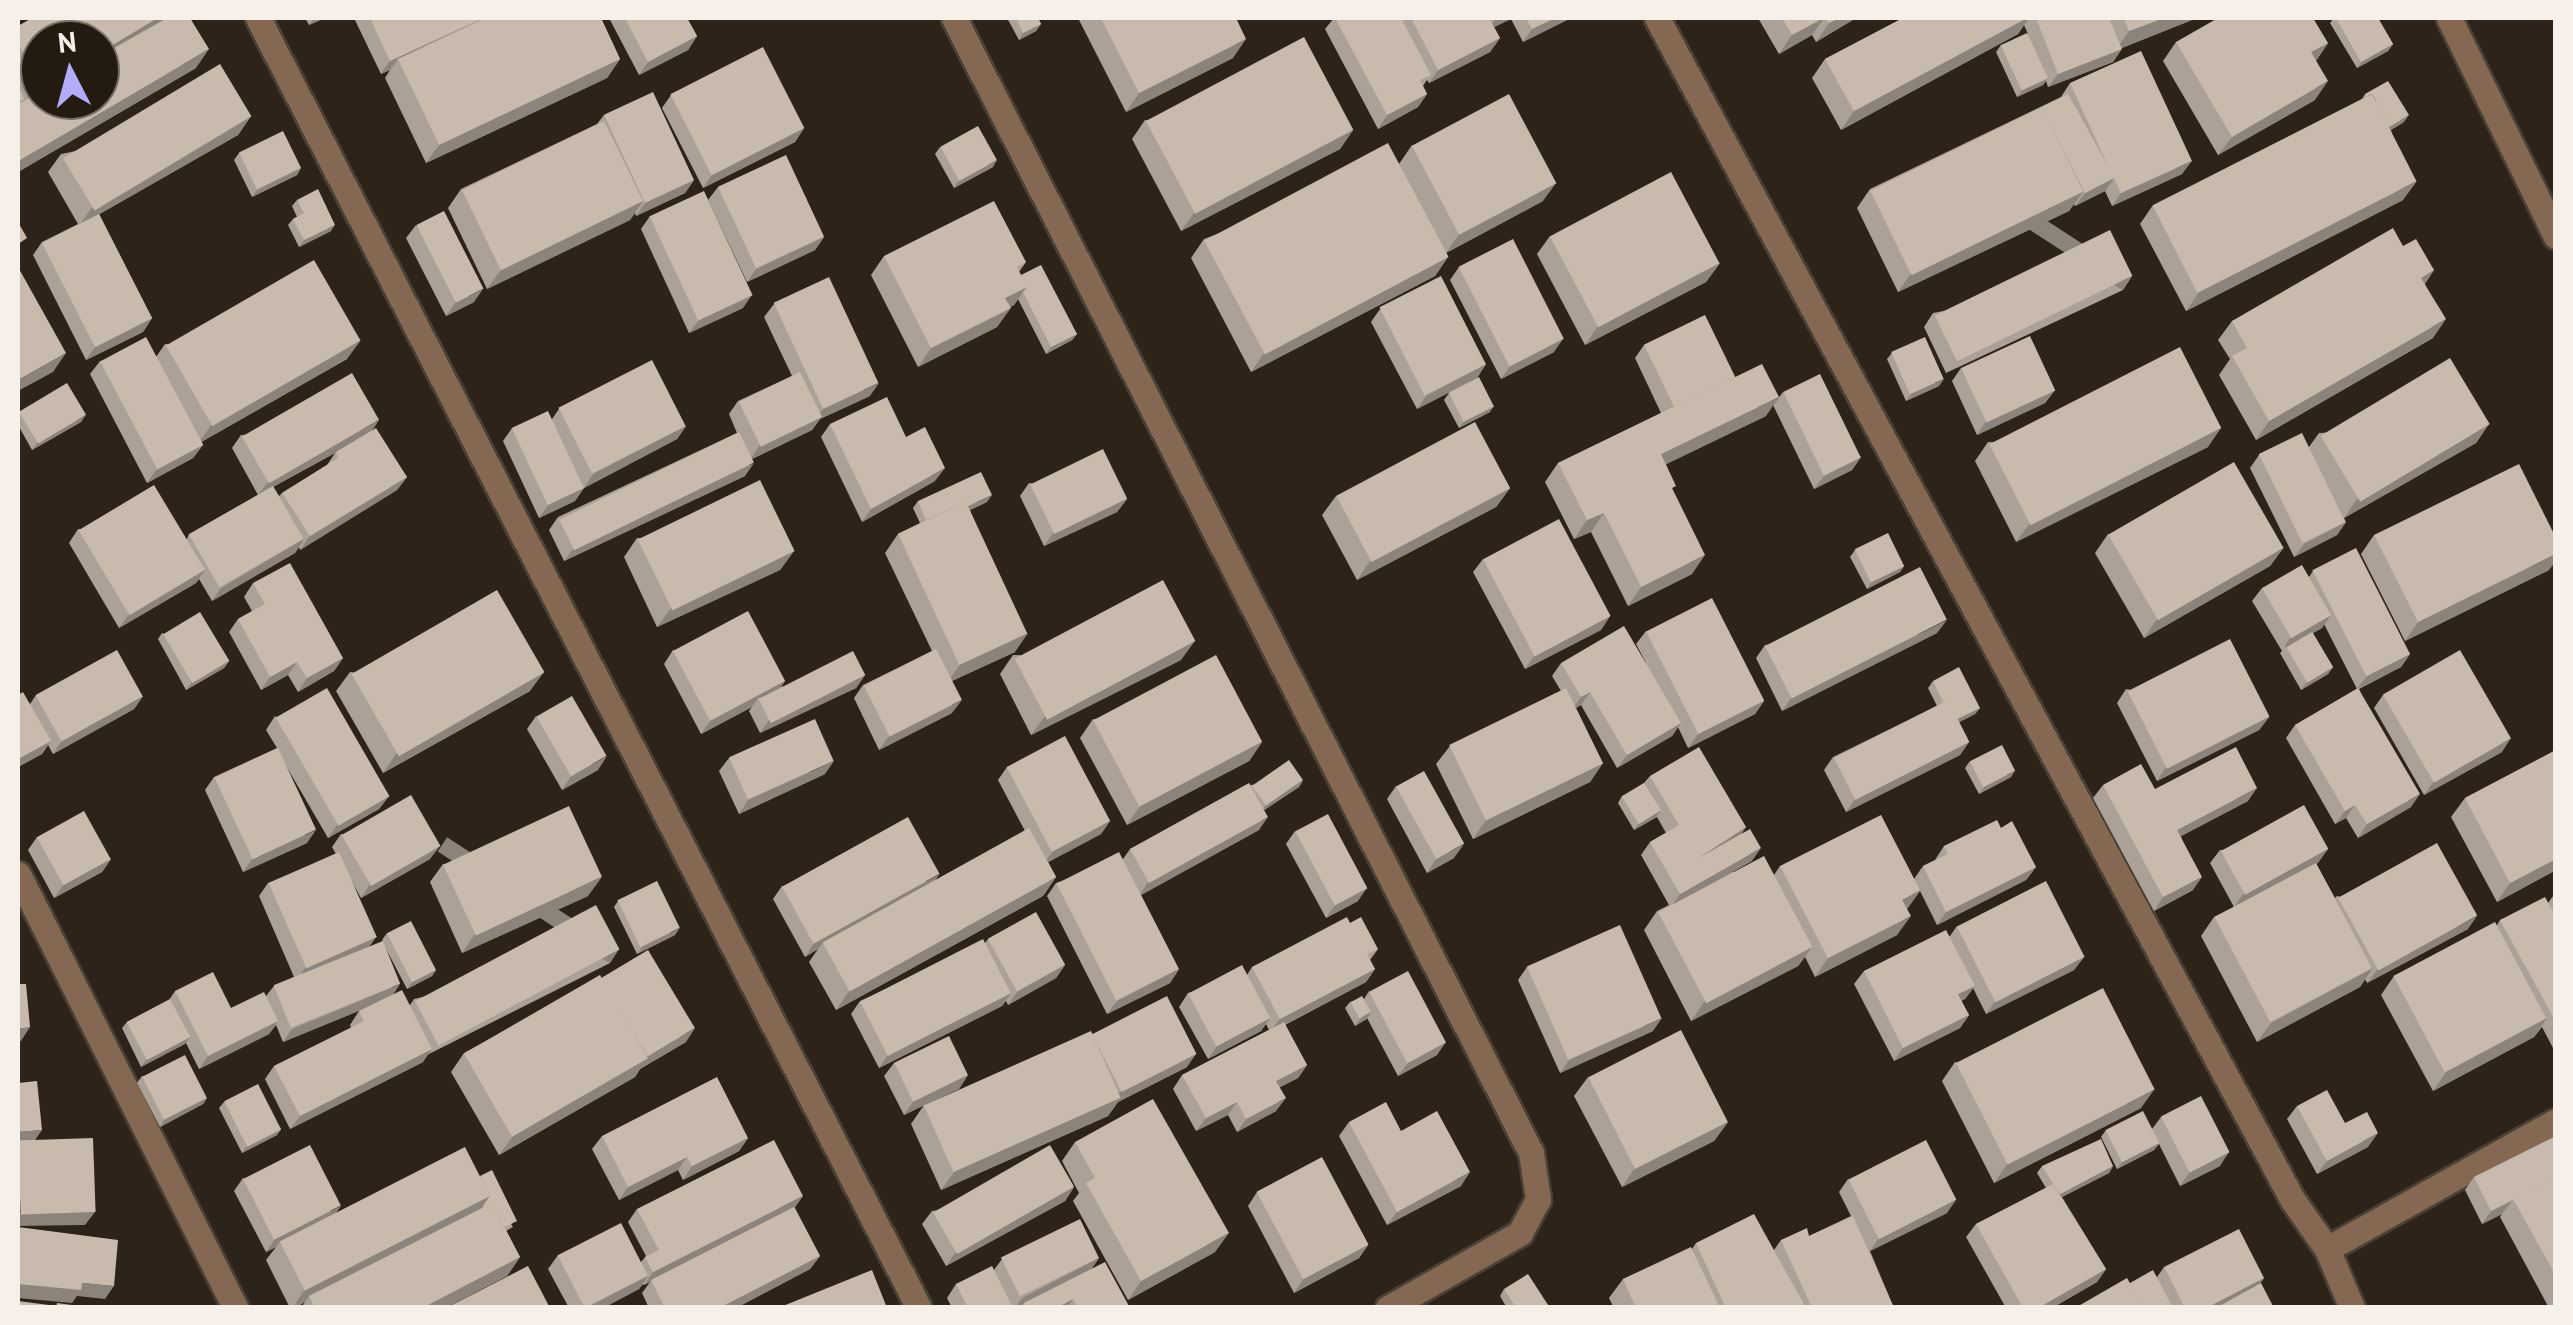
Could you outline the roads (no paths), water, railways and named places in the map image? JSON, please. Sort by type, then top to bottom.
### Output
[{"type":"street","points":[[258,18],[919,1308]]},
{"type":"street","points":[[954,18],[1531,1153],[1538,1199],[1520,1234],[1388,1308]]},
{"type":"street","points":[[1657,18],[2292,1199],[2327,1249],[2352,1308]]},
{"type":"street","points":[[2449,18],[2556,236]]},
{"type":"street","points":[[18,874],[234,1308]]},
{"type":"street","points":[[2327,1249],[2556,1120]]}]
